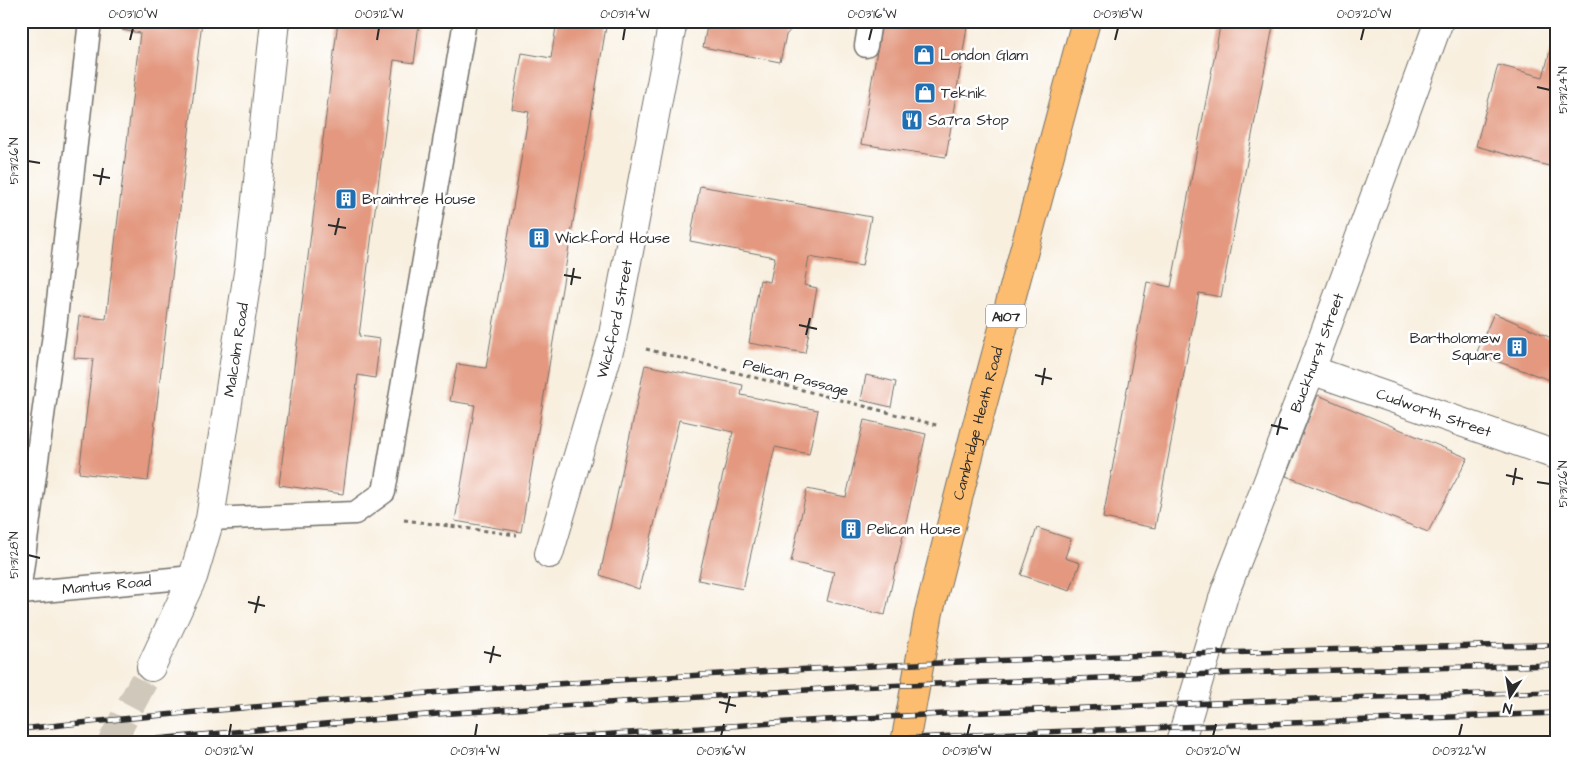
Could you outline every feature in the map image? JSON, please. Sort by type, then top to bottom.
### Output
[{"type":"main road","name":"Cambridge Heath Road","points":[[905,743],[929,612],[974,436],[1086,21]]},
{"type":"street","name":"Malcolm Road","points":[[151,667],[193,578],[210,519],[249,266],[275,21]]},
{"type":"street","name":"Wickford Street","points":[[551,547],[612,340],[673,21]]},
{"type":"street","name":"Buckhurst Street","points":[[1180,743],[1225,592],[1311,370],[1439,21]]},
{"type":"street","name":"Cudworth Street","points":[[1311,370],[1556,456]]},
{"type":"lane","points":[[21,578],[55,327],[90,21]]},
{"type":"lane","points":[[210,519],[355,513],[384,492],[466,21]]},
{"type":"lane","points":[[866,46],[870,21]]},
{"type":"lane","name":"Mantus Road","points":[[21,593],[193,578]]},
{"type":"path","points":[[21,23],[25,21]]},
{"type":"path","name":"Pelican Passage","points":[[612,340],[974,436]]},
{"type":"path","points":[[355,513],[551,547]]},
{"type":"building","points":[[123,21],[202,21],[148,481],[79,473],[93,359],[74,358],[79,316],[106,319],[140,33],[122,30]]},
{"type":"building","name":"Braintree House","points":[[338,21],[398,21],[419,24],[414,63],[394,60],[359,336],[380,339],[375,378],[358,375],[343,494],[279,485]]},
{"type":"building","name":"Wickford House","points":[[557,21],[607,21],[521,532],[455,521],[475,405],[450,401],[457,364],[486,368],[529,112],[512,109],[522,53],[551,58]]},
{"type":"building","points":[[708,21],[798,21],[786,35],[780,62],[703,47]]},
{"type":"building","points":[[882,21],[968,21],[946,157],[861,144]]},
{"type":"building","points":[[1221,21],[1274,21],[1221,297],[1199,293],[1155,528],[1103,518],[1147,282],[1171,287]]},
{"type":"building","points":[[1550,51],[1556,53],[1556,168],[1476,146],[1498,65],[1543,77]]},
{"type":"building","points":[[700,186],[871,217],[862,266],[809,257],[804,285],[817,288],[805,353],[749,343],[760,280],[770,282],[775,257],[690,241]]},
{"type":"building","name":"Bartholomew Square","points":[[1494,313],[1556,340],[1556,382],[1476,354]]},
{"type":"building","points":[[645,365],[743,385],[741,395],[818,410],[809,454],[775,447],[743,589],[698,580],[733,432],[679,420],[639,589],[600,575]]},
{"type":"building","points":[[866,375],[896,382],[891,407],[861,400]]},
{"type":"building","points":[[1318,395],[1468,458],[1428,532],[1286,476]]},
{"type":"building","name":"Pelican House","points":[[864,420],[926,434],[885,615],[827,601],[834,572],[791,562],[807,489],[846,497]]},
{"type":"building","points":[[1037,528],[1071,539],[1065,558],[1080,563],[1070,591],[1021,575]]},
{"type":"tunnel","points":[[111,743],[151,667]]},
{"type":"railway","points":[[21,729],[304,703],[729,673],[1154,655],[1556,645]]},
{"type":"railway","points":[[111,743],[437,714],[853,687],[1299,671],[1556,665]]},
{"type":"railway","points":[[485,743],[788,722],[963,713],[1339,698],[1556,692]]},
{"type":"railway","points":[[819,743],[993,734],[1556,713]]},
{"type":"place","name":"London Glam","points":[[924,55]]},
{"type":"place","name":"Teknik","points":[[925,93]]},
{"type":"place","name":"Sa7ra Stop","points":[[912,120]]},
{"type":"place","name":"Braintree House","points":[[346,199]]},
{"type":"place","name":"Wickford House","points":[[539,238]]},
{"type":"place","name":"Bartholomew Square","points":[[1517,347]]},
{"type":"place","name":"Pelican House","points":[[851,529]]}]
